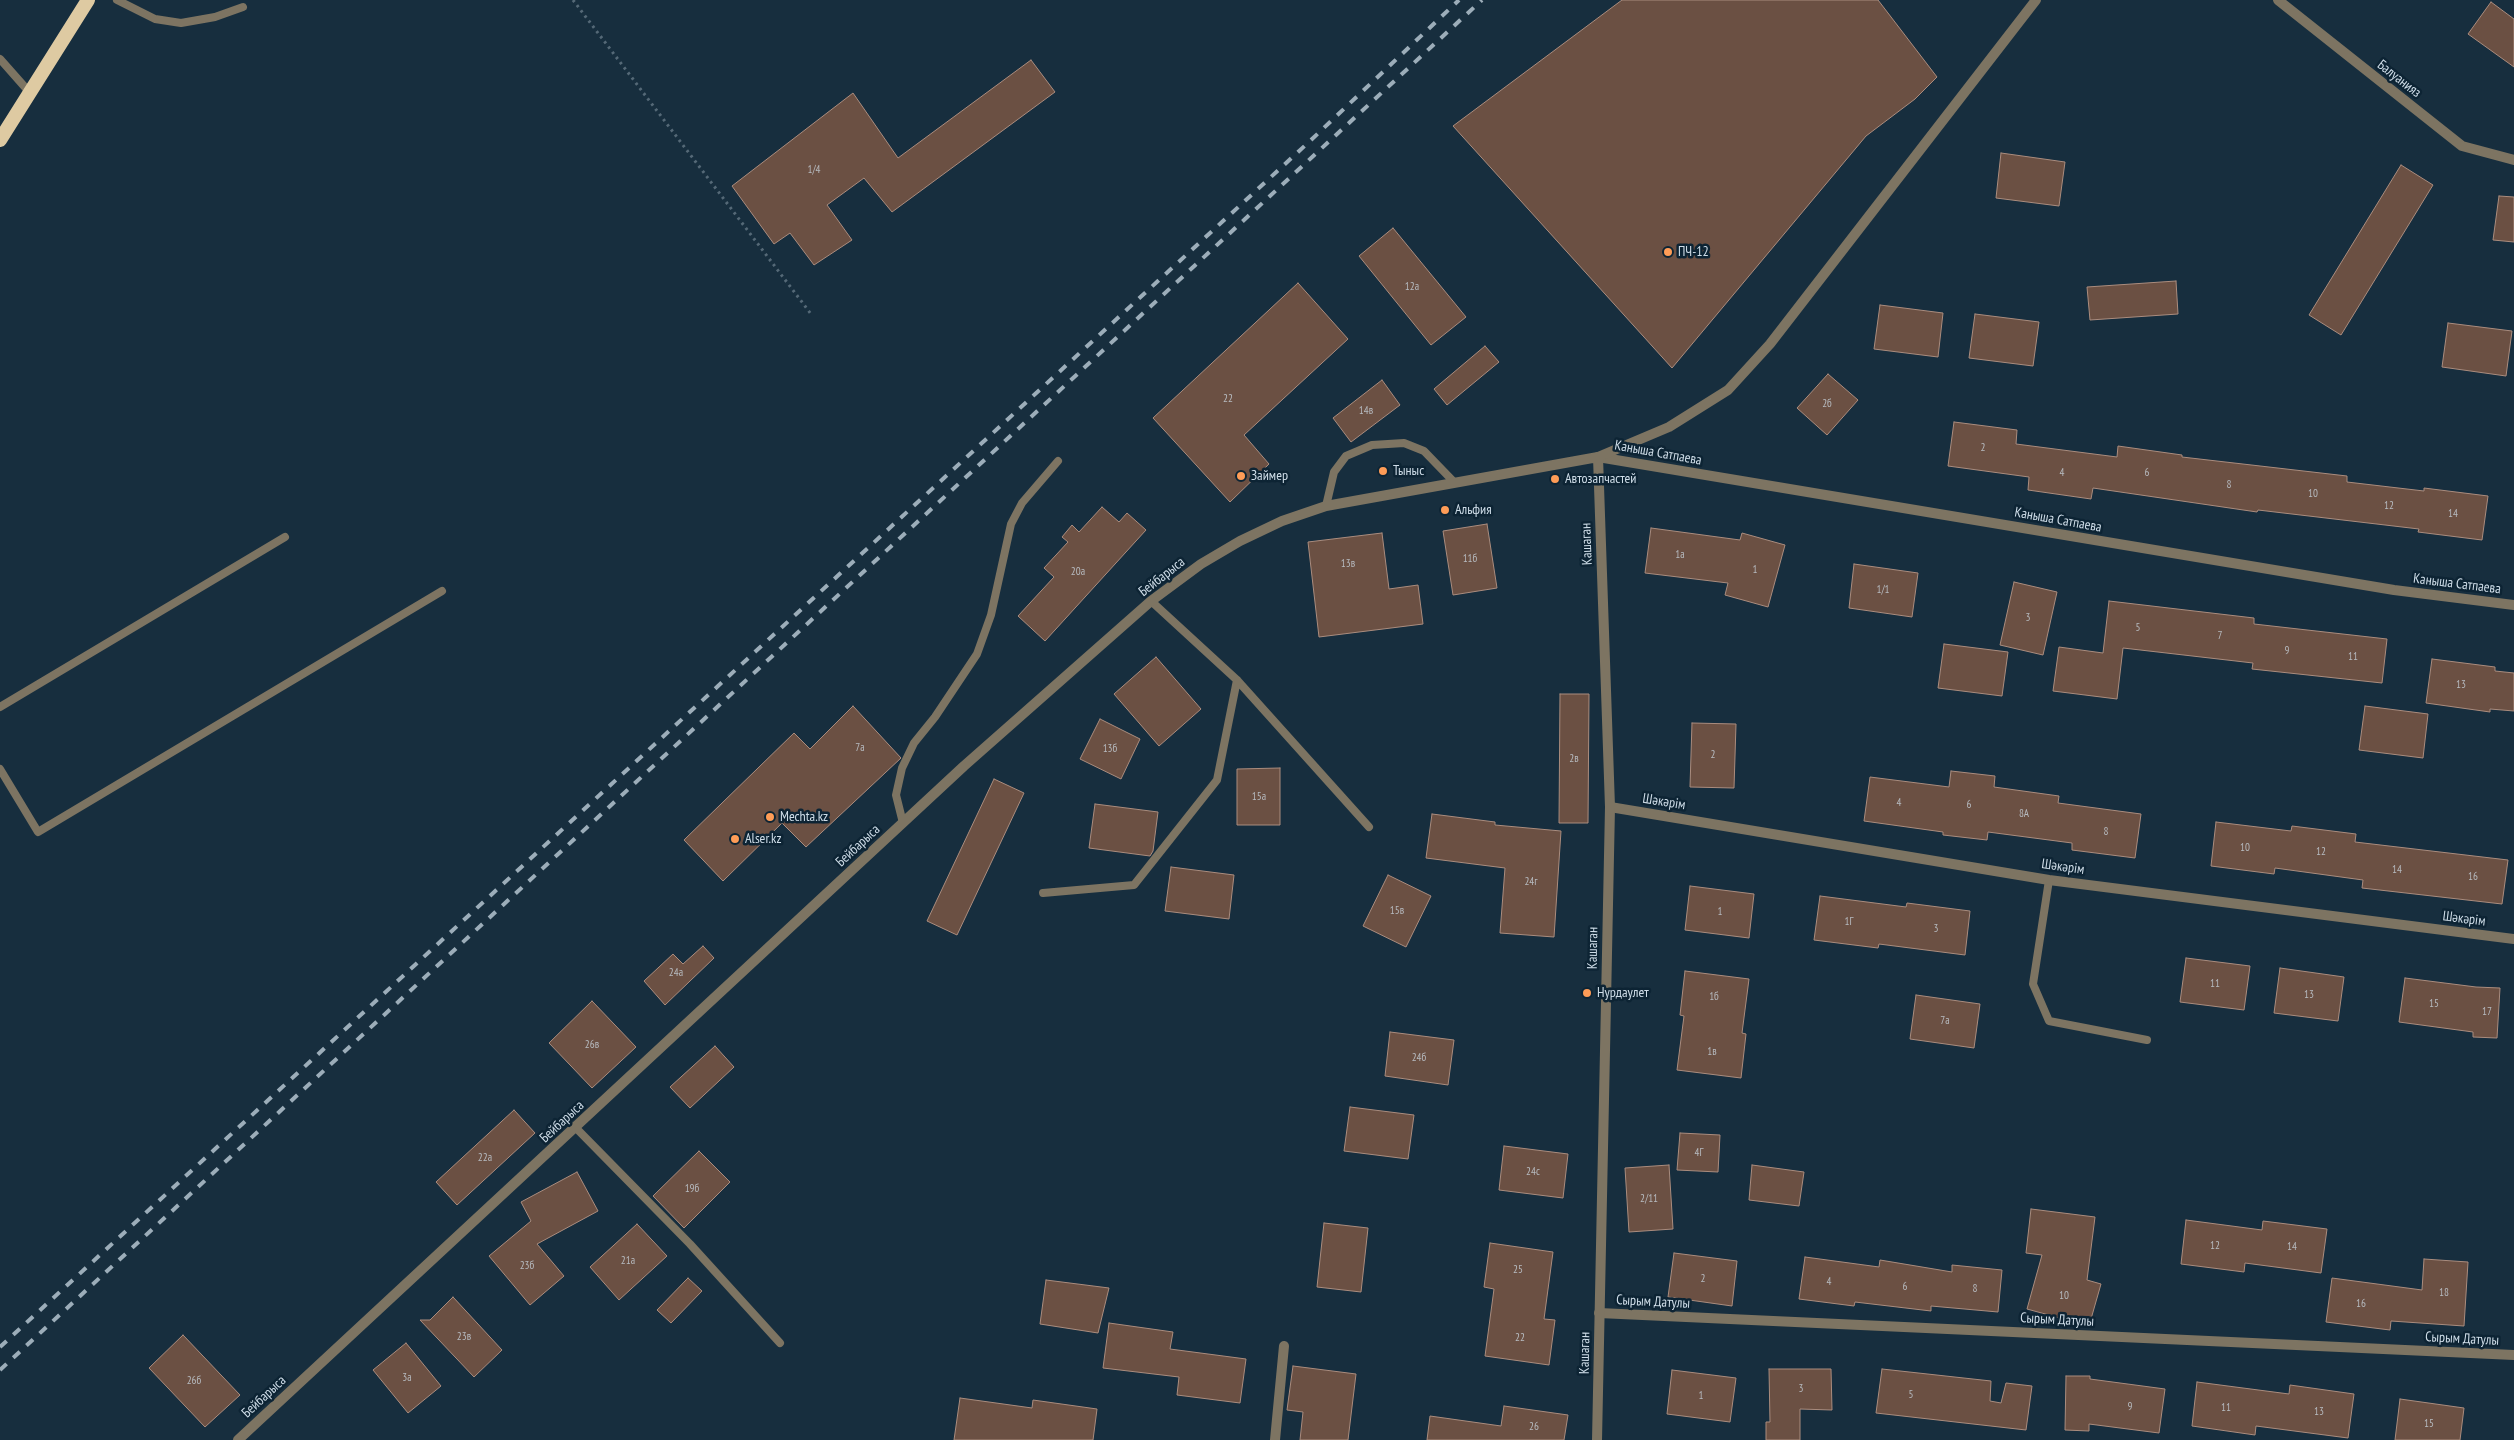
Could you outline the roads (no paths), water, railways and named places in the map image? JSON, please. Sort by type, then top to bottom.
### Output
[{"type":"highway","points":[[0,140],[31,94],[88,0]]},
{"type":"street","points":[[1598,457],[1669,427],[1728,390],[1770,344],[2036,0]]},
{"type":"street","name":"Балуанияз","points":[[2278,0],[2462,146],[2514,160]]},
{"type":"street","name":"Бейбарыса","points":[[238,1440],[964,766],[1151,601],[1201,564],[1240,541],[1282,521],[1326,506],[1452,481],[1598,457]]},
{"type":"street","name":"Каныша Сатпаева","points":[[1598,457],[2394,590],[2514,605]]},
{"type":"street","name":"Кашаган","points":[[1597,1440],[1610,807],[1598,457]]},
{"type":"street","name":"Шәкәрім","points":[[1610,807],[2049,880],[2514,939]]},
{"type":"street","name":"Сырым Датулы","points":[[1599,1313],[2514,1355]]},
{"type":"street","points":[[1275,1440],[1284,1346]]},
{"type":"lane","points":[[116,0],[155,19],[181,23],[215,17],[242,7]]},
{"type":"lane","points":[[0,59],[31,94]]},
{"type":"lane","points":[[1326,506],[1334,472],[1346,456],[1372,445],[1404,443],[1424,452],[1452,481]]},
{"type":"lane","points":[[903,823],[896,795],[902,768],[914,743],[935,717],[977,654],[991,615],[1011,524],[1022,503],[1058,461]]},
{"type":"lane","points":[[0,707],[285,536]]},
{"type":"lane","points":[[0,769],[38,832],[442,591]]},
{"type":"lane","points":[[1151,601],[1237,680],[1369,827]]},
{"type":"lane","points":[[1043,893],[1134,885],[1217,780],[1237,680]]},
{"type":"lane","points":[[2049,880],[2033,984],[2049,1021],[2147,1040]]},
{"type":"lane","points":[[576,1128],[690,1244],[780,1343]]},
{"type":"railway","points":[[0,1347],[1310,141],[1459,0]]},
{"type":"railway","points":[[0,1370],[1482,0]]},
{"type":"place","name":"ПЧ-12","points":[[1668,252]]},
{"type":"place","name":"Тыныс","points":[[1383,471]]},
{"type":"place","name":"Займер","points":[[1241,476]]},
{"type":"place","name":"Автозапчастей","points":[[1555,479]]},
{"type":"place","name":"Альфия","points":[[1445,510]]},
{"type":"place","name":"Mechta.kz","points":[[770,817]]},
{"type":"place","name":"Alser.kz","points":[[735,839]]},
{"type":"place","name":"Нурдаулет","points":[[1587,993]]}]
